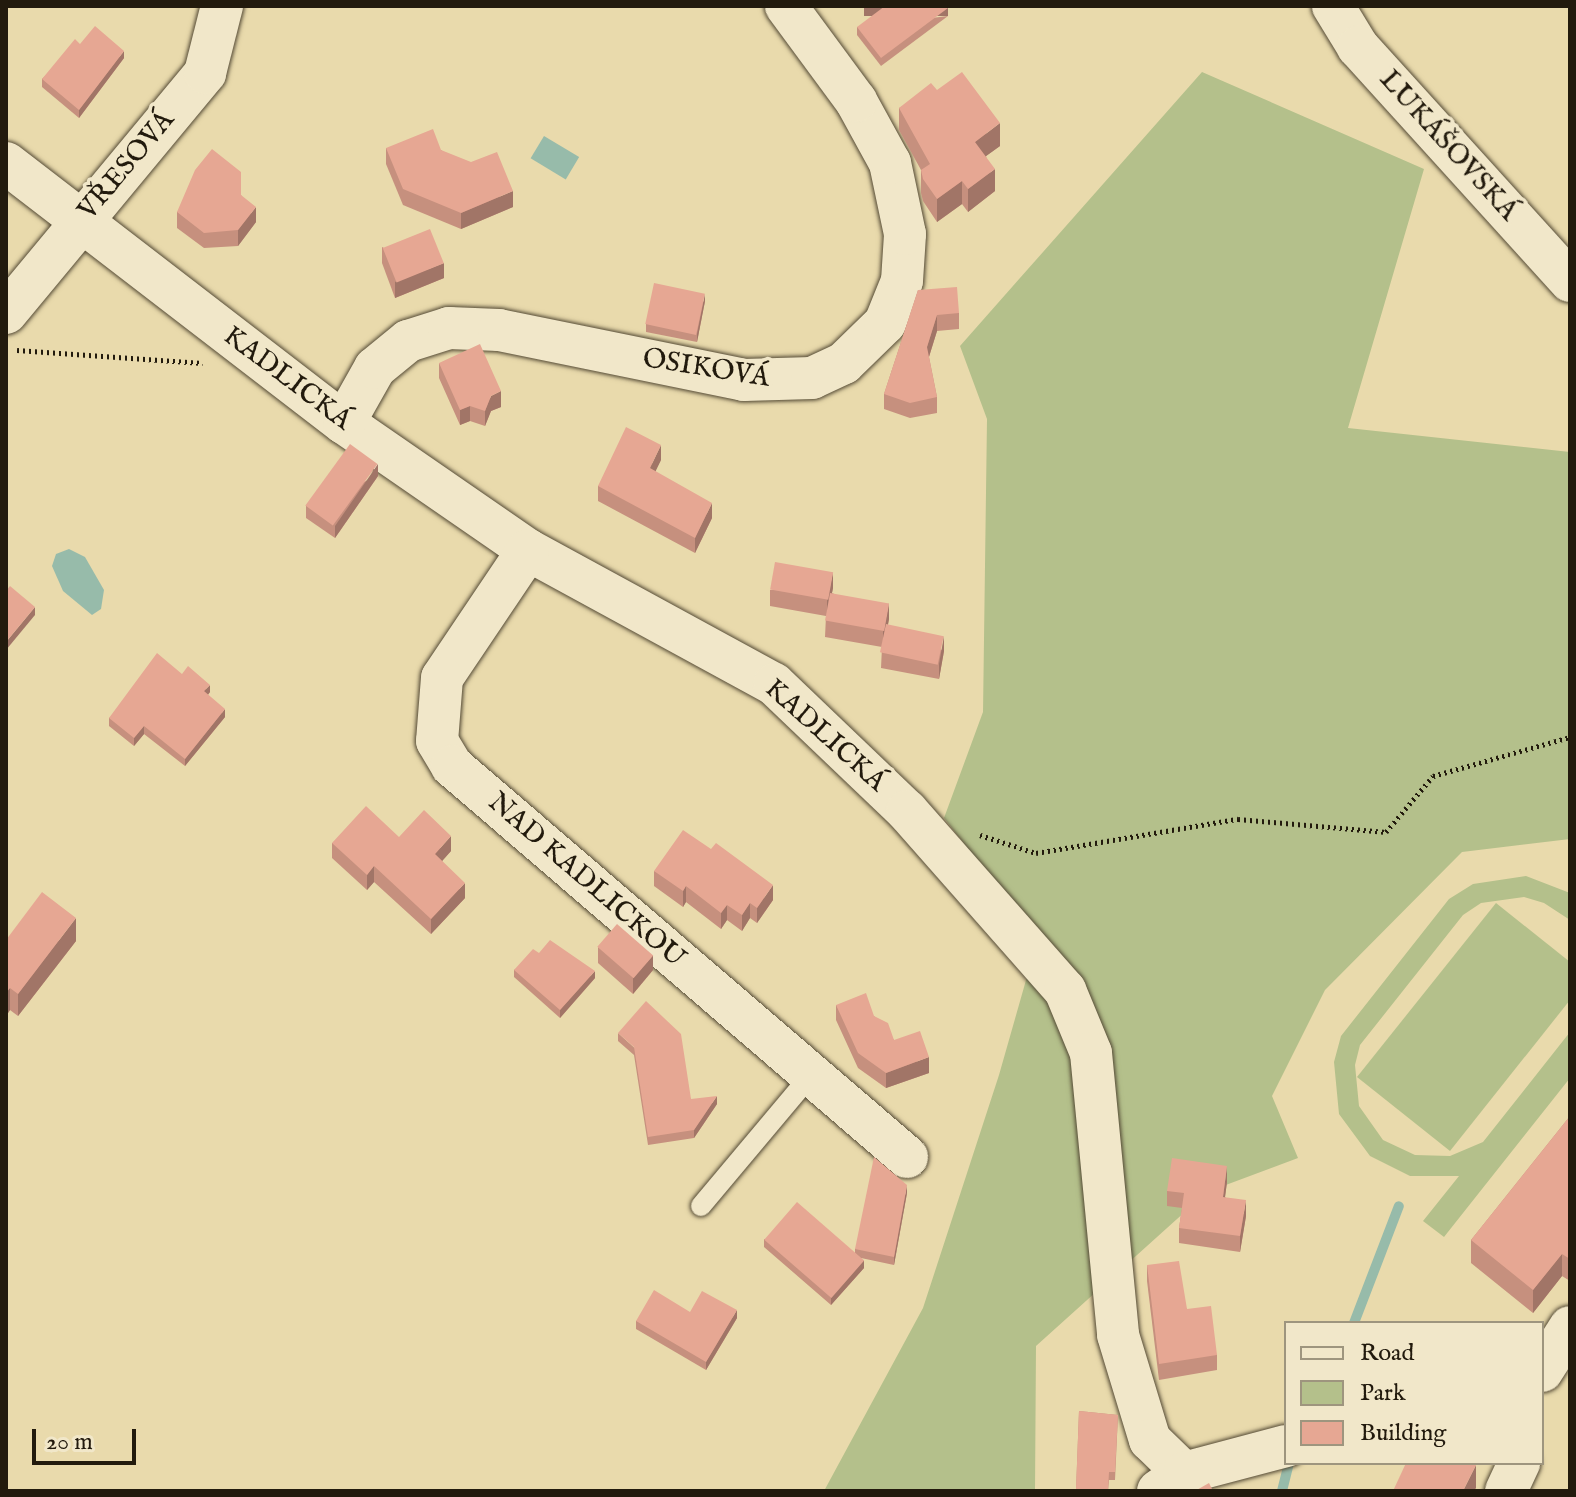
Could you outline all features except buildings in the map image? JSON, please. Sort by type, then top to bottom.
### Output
[{"type":"street","name":"VŘESOVÁ","points":[[6,313],[205,73],[222,6]]},
{"type":"street","name":"OSIKOVÁ","points":[[344,423],[375,368],[408,341],[449,328],[499,330],[744,380],[812,378],[844,363],[885,323],[902,281],[905,234],[890,163],[856,101],[786,6]]},
{"type":"street","name":"LUKÁŠOVSKÁ","points":[[1333,6],[1358,47],[1570,281]]},
{"type":"street","name":"KADLICKÁ","points":[[6,163],[344,423],[528,550],[774,684],[907,811],[1065,990],[1091,1053],[1118,1335],[1150,1440],[1171,1482]]},
{"type":"street","name":"NAD KADLICKOU","points":[[528,550],[442,678],[437,741],[452,766],[907,1157]]},
{"type":"street","points":[[1544,1368],[1570,1327]]},
{"type":"street","points":[[1171,1482],[1284,1447]]},
{"type":"street","points":[[1506,1491],[1518,1465]]},
{"type":"lane","points":[[701,1206],[811,1075]]},
{"type":"path","points":[[6,349],[209,363]]},
{"type":"path","points":[[964,830],[1036,853],[1238,819],[1386,832],[1433,776],[1570,737]]},
{"type":"green space","points":[[1202,72],[1424,169],[1348,428],[1570,452],[1570,839],[1462,852],[1325,990],[1272,1096],[1298,1158],[1207,1192],[1036,1346],[1035,1491],[824,1491],[923,1308],[999,1075],[1038,938],[944,818],[983,712],[987,419],[960,346]]},
{"type":"green space","points":[[1526,876],[1570,893],[1570,920],[1544,903],[1524,897],[1481,903],[1463,915],[1360,1045],[1355,1065],[1359,1106],[1383,1140],[1415,1155],[1450,1156],[1483,1142],[1570,1032],[1570,1078],[1444,1237],[1423,1221],[1459,1176],[1410,1176],[1370,1156],[1339,1114],[1334,1062],[1341,1036],[1449,899],[1473,884]]},
{"type":"green space","points":[[1496,903],[1570,962],[1570,1000],[1450,1151],[1357,1077]]},
{"type":"shaded area","points":[[544,136],[579,157],[566,179],[531,158]]},
{"type":"shaded area","points":[[69,549],[85,557],[104,590],[101,609],[92,615],[63,591],[52,566],[56,554]]},
{"type":"waterway","points":[[1355,1321],[1399,1206]]},
{"type":"waterway","points":[[1282,1491],[1288,1465]]}]
